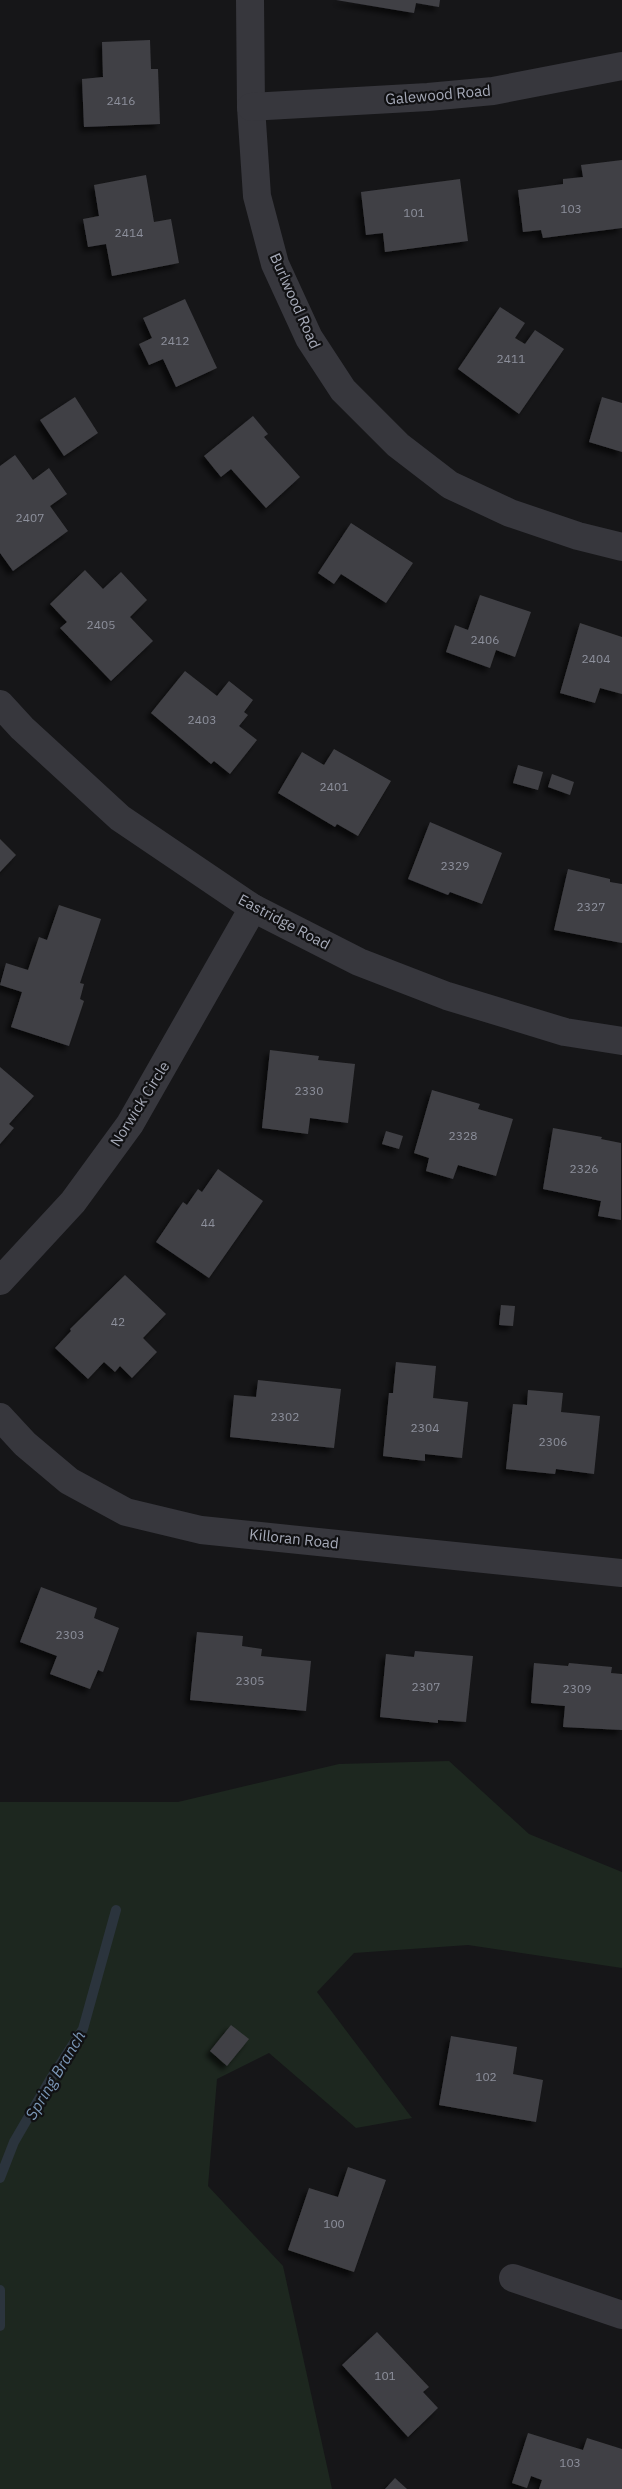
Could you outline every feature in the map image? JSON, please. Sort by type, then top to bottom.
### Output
[{"type":"street","name":"Burlwood Road","points":[[250,0],[251,107],[257,196],[275,264],[308,338],[343,390],[398,445],[450,485],[510,513],[578,536],[622,547]]},
{"type":"street","name":"Galewood Road","points":[[251,107],[483,92],[622,66]]},
{"type":"street","name":"Eastridge Road","points":[[0,704],[22,728],[120,818],[253,908],[359,962],[447,996],[565,1032],[622,1042]]},
{"type":"street","name":"Norwick Circle","points":[[0,1281],[73,1202],[130,1124],[253,908]]},
{"type":"street","name":"Killoran Road","points":[[0,1417],[24,1444],[69,1481],[126,1512],[201,1530],[622,1573]]},
{"type":"street","points":[[512,2278],[622,2315]]},
{"type":"shaded area","points":[[449,1761],[529,1834],[622,1872],[622,1968],[468,1945],[354,1953],[317,1992],[412,2118],[356,2128],[269,2053],[217,2079],[208,2186],[283,2266],[332,2489],[0,2489],[0,1802],[178,1802],[339,1764]]},
{"type":"building","points":[[336,0],[440,0],[439,7],[416,3],[414,13]]},
{"type":"building","points":[[150,40],[151,69],[158,69],[160,124],[84,127],[82,79],[103,77],[102,42]]},
{"type":"building","points":[[622,160],[622,228],[543,238],[541,230],[523,232],[518,190],[563,184],[563,179],[583,177],[581,165]]},
{"type":"building","points":[[146,175],[154,222],[171,219],[179,263],[112,276],[106,244],[88,247],[83,219],[99,216],[94,185]]},
{"type":"building","points":[[460,179],[468,241],[385,252],[383,233],[366,235],[361,192]]},
{"type":"building","points":[[185,299],[217,368],[176,387],[163,359],[149,365],[139,344],[152,338],[143,318]]},
{"type":"building","points":[[500,307],[525,323],[515,338],[525,344],[535,330],[564,349],[519,414],[458,369]]},
{"type":"building","points":[[75,397],[98,433],[64,456],[40,420]]},
{"type":"building","points":[[602,397],[622,403],[622,452],[589,442]]},
{"type":"building","points":[[253,416],[268,434],[264,437],[300,477],[266,508],[231,469],[221,477],[204,456]]},
{"type":"building","points":[[15,455],[33,480],[49,468],[67,494],[50,506],[68,531],[13,571],[0,553],[0,466]]},
{"type":"building","points":[[351,523],[413,563],[386,603],[341,574],[334,584],[318,573]]},
{"type":"building","points":[[85,570],[103,589],[121,572],[147,600],[130,617],[153,641],[111,681],[60,628],[67,622],[50,604]]},
{"type":"building","points":[[480,595],[531,612],[515,657],[496,650],[490,668],[446,652],[455,625],[468,630]]},
{"type":"building","points":[[580,623],[622,637],[622,694],[600,688],[595,703],[560,693]]},
{"type":"building","points":[[185,671],[217,696],[229,681],[253,700],[244,712],[248,715],[239,726],[257,740],[230,774],[214,761],[211,764],[151,713]]},
{"type":"building","points":[[334,749],[391,781],[358,836],[337,824],[335,827],[278,793],[302,752],[324,765]]},
{"type":"building","points":[[518,765],[543,772],[538,790],[513,783]]},
{"type":"building","points":[[552,774],[574,782],[570,795],[548,787]]},
{"type":"building","points":[[430,822],[502,853],[482,904],[450,892],[448,895],[408,879]]},
{"type":"building","points":[[0,839],[16,855],[0,872]]},
{"type":"building","points":[[568,869],[610,879],[610,882],[622,884],[622,943],[554,930]]},
{"type":"building","points":[[59,905],[101,919],[80,983],[84,984],[80,999],[84,1001],[69,1046],[11,1027],[22,992],[0,985],[6,963],[28,970],[39,937],[47,940]]},
{"type":"building","points":[[270,1050],[319,1056],[318,1060],[355,1064],[348,1123],[310,1118],[308,1134],[262,1128]]},
{"type":"building","points":[[0,1067],[34,1096],[9,1124],[14,1128],[0,1144]]},
{"type":"building","points":[[432,1090],[480,1104],[478,1109],[513,1119],[496,1176],[458,1165],[453,1179],[426,1171],[429,1158],[414,1153]]},
{"type":"building","points":[[553,1128],[602,1137],[601,1139],[621,1143],[621,1220],[598,1216],[601,1201],[543,1189]]},
{"type":"building","points":[[386,1131],[403,1136],[399,1149],[382,1144]]},
{"type":"building","points":[[218,1169],[263,1201],[209,1278],[156,1242],[183,1202],[187,1205],[198,1189],[202,1192]]},
{"type":"building","points":[[125,1275],[166,1314],[143,1338],[157,1352],[132,1378],[120,1366],[115,1372],[104,1362],[88,1379],[55,1348],[71,1331],[70,1329]]},
{"type":"building","points":[[501,1305],[515,1306],[513,1326],[499,1325]]},
{"type":"building","points":[[396,1362],[436,1366],[433,1398],[468,1402],[462,1458],[425,1454],[425,1461],[383,1456],[389,1393],[393,1393]]},
{"type":"building","points":[[258,1380],[341,1389],[334,1448],[230,1437],[234,1395],[256,1397]]},
{"type":"building","points":[[528,1390],[563,1393],[561,1412],[600,1416],[594,1474],[556,1469],[555,1474],[506,1469],[513,1404],[527,1405]]},
{"type":"building","points":[[41,1587],[97,1608],[94,1618],[119,1628],[103,1672],[98,1670],[90,1689],[50,1674],[57,1656],[20,1642]]},
{"type":"building","points":[[197,1632],[243,1636],[242,1646],[262,1649],[261,1656],[311,1661],[306,1711],[190,1700]]},
{"type":"building","points":[[415,1651],[473,1656],[466,1722],[438,1720],[438,1723],[380,1717],[386,1654],[414,1657]]},
{"type":"building","points":[[534,1663],[568,1666],[569,1663],[612,1667],[611,1673],[622,1674],[622,1730],[563,1727],[565,1706],[531,1703]]},
{"type":"building","points":[[231,2025],[249,2039],[227,2066],[210,2051]]},
{"type":"building","points":[[451,2036],[517,2047],[513,2074],[543,2080],[536,2122],[439,2105]]},
{"type":"building","points":[[348,2167],[386,2180],[354,2272],[288,2250],[309,2188],[338,2197]]},
{"type":"building","points":[[377,2332],[429,2387],[423,2392],[438,2408],[408,2437],[342,2365]]},
{"type":"building","points":[[528,2433],[583,2450],[587,2438],[622,2449],[622,2489],[539,2489],[542,2480],[531,2476],[527,2488],[512,2483]]},
{"type":"building","points":[[395,2478],[407,2489],[385,2489]]},
{"type":"waterway","name":"Spring Branch","points":[[0,2178],[14,2142],[50,2080],[83,2029],[116,1910]]},
{"type":"waterway","name":"Spring Branch","points":[[0,2290],[0,2326]]}]
